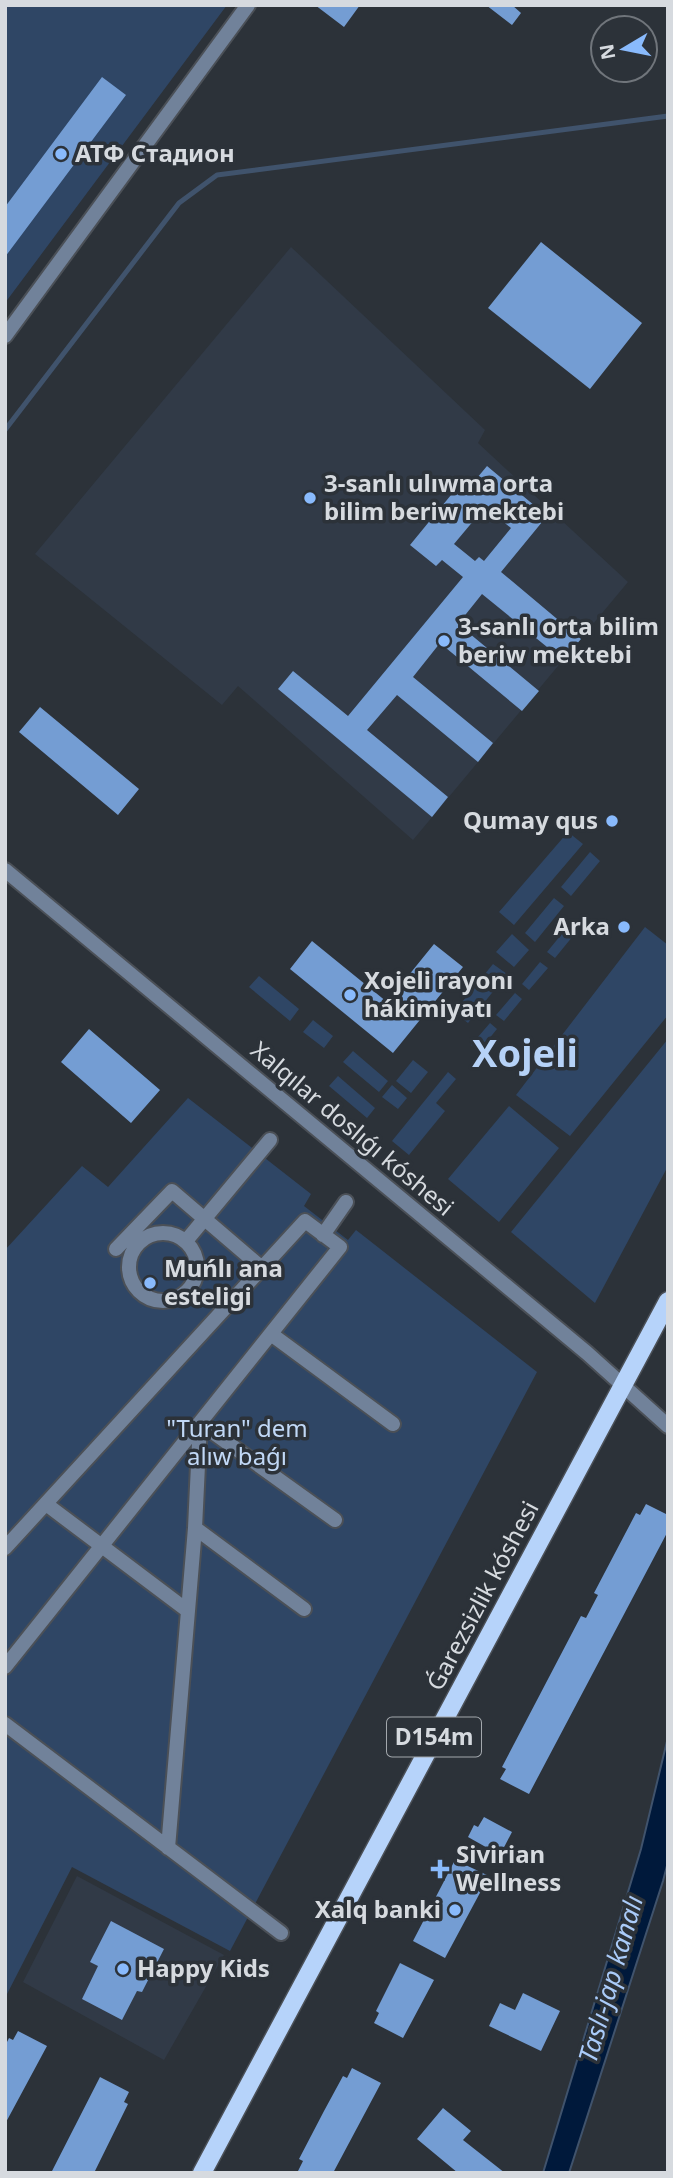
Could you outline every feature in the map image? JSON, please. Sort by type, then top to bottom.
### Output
[{"type":"main road","name":"Ǵarezsizlik kóshesi","points":[[202,2173],[668,1301]]},
{"type":"street","points":[[5,336],[248,5]]},
{"type":"street","name":"Xalqılar doslıǵı kóshesi","points":[[5,870],[587,1353],[668,1426]]},
{"type":"street","points":[[186,1241],[270,1140]]},
{"type":"street","points":[[116,1249],[132,1240],[145,1237],[166,1233],[177,1235],[186,1241],[197,1260],[194,1282],[188,1291],[178,1298],[155,1301],[136,1288],[130,1278],[128,1266],[132,1240],[172,1191],[262,1268]]},
{"type":"street","points":[[323,1235],[346,1202]]},
{"type":"street","points":[[5,1548],[305,1221],[340,1247],[5,1667]]},
{"type":"street","points":[[271,1334],[393,1424]]},
{"type":"street","points":[[200,1423],[335,1520]]},
{"type":"street","points":[[168,1848],[195,1528],[200,1423]]},
{"type":"street","points":[[46,1504],[188,1611]]},
{"type":"street","points":[[195,1528],[304,1609]]},
{"type":"street","points":[[5,1724],[281,1933]]},
{"type":"shaded area","name":"3-sanlı ulıwma orta bilim beriw mektebi","points":[[291,247],[485,430],[478,443],[628,582],[413,840],[238,686],[222,705],[35,554]]},
{"type":"shaded area","name":"Happy Kids","points":[[77,1876],[224,1955],[164,2060],[23,1982]]},
{"type":"green space","name":"АТФ Стадион","points":[[5,5],[227,5],[5,303]]},
{"type":"green space","points":[[568,832],[583,844],[514,925],[499,912]]},
{"type":"green space","points":[[590,852],[600,861],[571,896],[561,887]]},
{"type":"green space","points":[[554,898],[564,906],[535,942],[525,933]]},
{"type":"green space","points":[[645,927],[668,945],[668,1015],[570,1136],[516,1095]]},
{"type":"green space","points":[[565,930],[573,936],[555,958],[547,952]]},
{"type":"green space","points":[[512,934],[529,950],[514,967],[496,952]]},
{"type":"green space","points":[[540,962],[548,968],[529,990],[522,984]]},
{"type":"green space","points":[[493,964],[507,974],[468,1023],[454,1012]]},
{"type":"green space","points":[[259,976],[299,1009],[290,1021],[249,987]]},
{"type":"green space","points":[[515,993],[522,999],[504,1021],[496,1015]]},
{"type":"green space","points":[[313,1020],[333,1036],[324,1048],[303,1032]]},
{"type":"green space","points":[[490,1023],[497,1029],[479,1051],[471,1045]]},
{"type":"green space","points":[[668,1039],[668,1166],[595,1303],[511,1232]]},
{"type":"green space","points":[[353,1051],[388,1081],[379,1092],[343,1062]]},
{"type":"green space","points":[[413,1060],[428,1072],[411,1093],[396,1081]]},
{"type":"green space","points":[[448,1072],[456,1079],[436,1103],[445,1111],[409,1155],[392,1141]]},
{"type":"green space","points":[[338,1076],[375,1108],[367,1118],[329,1086]]},
{"type":"green space","points":[[392,1085],[407,1098],[398,1109],[382,1097]]},
{"type":"green space","name":"\"Turan\" dem alıw baǵı","points":[[188,1098],[311,1194],[304,1206],[348,1240],[356,1230],[537,1372],[230,1951],[72,1867],[5,1998],[5,1250],[82,1166],[108,1187]]},
{"type":"green space","points":[[509,1106],[559,1148],[499,1222],[448,1179]]},
{"type":"water","name":"Taslı-jap kanalı","points":[[668,1737],[668,1862],[663,1881],[569,2173],[543,2173],[641,1849]]},
{"type":"building","points":[[315,5],[360,5],[344,27]]},
{"type":"building","points":[[486,5],[512,5],[521,13],[512,25]]},
{"type":"building","points":[[102,77],[126,95],[5,257],[5,207]]},
{"type":"building","points":[[541,242],[642,323],[590,389],[488,308]]},
{"type":"building","name":"3-sanlı orta bilim beriw mektebi","points":[[487,466],[547,516],[501,572],[581,639],[563,660],[482,594],[458,624],[539,691],[522,711],[440,643],[413,677],[493,743],[478,762],[397,695],[367,730],[448,797],[432,817],[278,689],[293,671],[348,716],[463,577],[442,560],[436,566],[410,545],[460,484],[467,490]],"holes":[[[485,507],[511,528],[484,561],[479,557],[475,561],[454,544]]]},
{"type":"building","points":[[40,707],[139,789],[118,815],[19,732]]},
{"type":"building","name":"Xojeli rayonı hákimiyatı","points":[[312,941],[387,1002],[434,944],[463,967],[393,1053],[290,969]]},
{"type":"building","points":[[89,1029],[160,1090],[131,1123],[61,1062]]},
{"type":"building","points":[[646,1504],[668,1515],[668,1531],[529,1794],[500,1779],[506,1769],[502,1767],[581,1616],[586,1618],[598,1595],[594,1593],[636,1513],[640,1515]]},
{"type":"building","points":[[484,1817],[512,1832],[500,1855],[468,1837],[474,1825],[478,1827]]},
{"type":"building","points":[[455,1860],[489,1876],[445,1958],[413,1941]]},
{"type":"building","points":[[111,1921],[164,1949],[142,1992],[137,1991],[122,2020],[82,1999],[98,1966],[90,1962]]},
{"type":"building","points":[[400,1963],[434,1980],[403,2038],[374,2023],[379,2013],[376,2011]]},
{"type":"building","points":[[523,1993],[560,2011],[541,2051],[489,2026],[500,2003],[515,2010]]},
{"type":"building","points":[[18,2031],[47,2046],[5,2124],[5,2046],[9,2038],[13,2040]]},
{"type":"building","points":[[352,2068],[381,2083],[333,2173],[297,2173],[303,2161],[299,2159],[324,2111],[343,2076],[347,2078]]},
{"type":"building","points":[[100,2077],[129,2092],[124,2102],[128,2104],[94,2173],[51,2173]]},
{"type":"building","points":[[443,2108],[471,2131],[463,2140],[505,2173],[458,2173],[417,2139]]},
{"type":"waterway","points":[[5,430],[179,203],[217,175],[668,116]]},
{"type":"place","name":"АТФ Стадион","points":[[61,154]]},
{"type":"place","name":"3-sanlı ulıwma orta bilim beriw mektebi","points":[[310,498]]},
{"type":"place","name":"3-sanlı orta bilim beriw mektebi","points":[[444,641]]},
{"type":"place","name":"Qumay qus","points":[[612,821]]},
{"type":"place","name":"Arka","points":[[624,927]]},
{"type":"place","name":"Xojeli rayonı hákimiyatı","points":[[350,995]]},
{"type":"place","name":"Muńlı ana esteligi","points":[[150,1283]]},
{"type":"place","name":"Sivirian Wellness","points":[[440,1869]]},
{"type":"place","name":"Xalq banki","points":[[455,1910]]},
{"type":"place","name":"Happy Kids","points":[[123,1969]]},
{"type":"district","name":"Xojeli","points":[[525,1054]]}]
